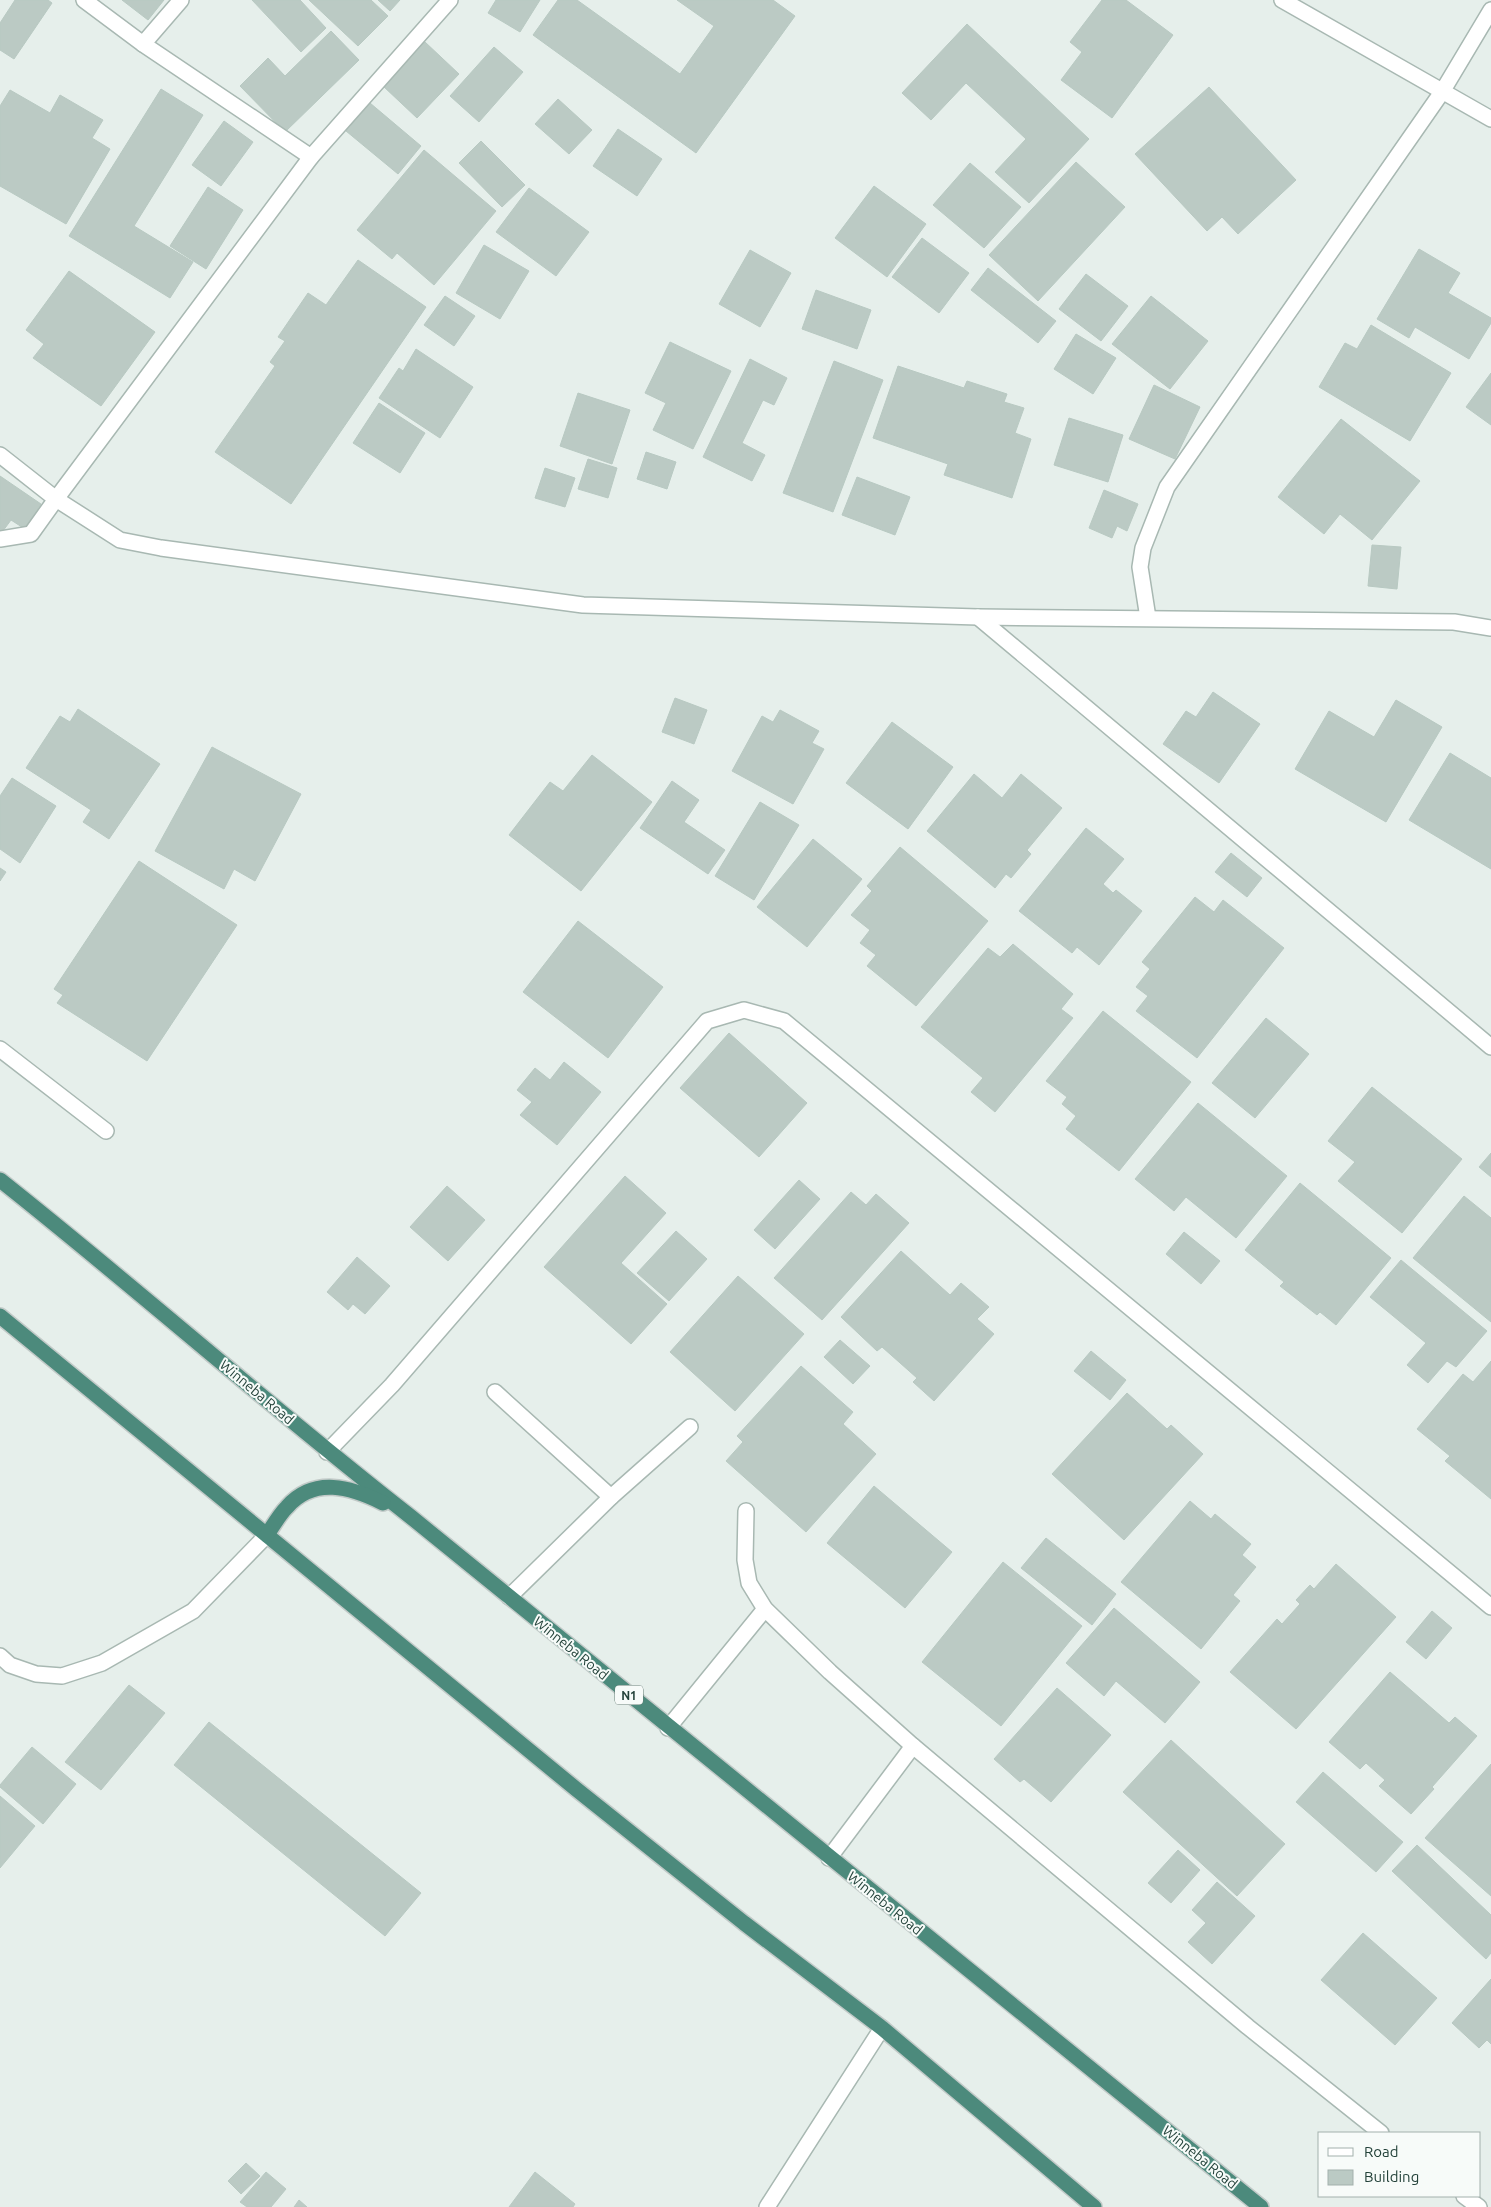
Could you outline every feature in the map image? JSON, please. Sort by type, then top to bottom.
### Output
[{"type":"highway","name":"Winneba Road","points":[[0,1180],[92,1252],[328,1452],[411,1517],[668,1728],[1020,2010],[1261,2207]]},
{"type":"highway","points":[[0,1316],[744,1924],[882,2028],[1094,2207]]},
{"type":"highway","points":[[267,1536],[288,1506],[309,1489],[337,1486],[361,1492],[411,1517]]},
{"type":"street","points":[[84,0],[143,44],[311,157]]},
{"type":"street","points":[[143,44],[181,0]]},
{"type":"street","points":[[0,539],[31,534],[311,157],[450,0]]},
{"type":"street","points":[[1282,0],[1491,119]]},
{"type":"street","points":[[1148,618],[1140,567],[1143,548],[1167,487],[1442,92],[1491,10]]},
{"type":"street","points":[[0,455],[56,499],[120,540],[161,548],[583,606],[978,617],[1454,622],[1491,628]]},
{"type":"street","points":[[978,617],[1491,1047]]},
{"type":"street","points":[[328,1452],[392,1385],[707,1021],[744,1010],[784,1021],[1491,1607]]},
{"type":"street","points":[[0,1049],[106,1132]]},
{"type":"street","points":[[495,1392],[611,1497]]},
{"type":"street","points":[[509,1597],[611,1497],[690,1426]]},
{"type":"street","points":[[746,1511],[745,1560],[749,1582],[765,1609],[830,1672],[913,1746],[1248,2027],[1380,2132]]},
{"type":"street","points":[[0,1656],[10,1665],[36,1674],[62,1676],[102,1663],[193,1610],[267,1536]]},
{"type":"street","points":[[668,1728],[765,1609]]},
{"type":"street","points":[[829,1858],[913,1746]]},
{"type":"street","points":[[766,2207],[882,2028]]},
{"type":"street","points":[[1465,2197],[1479,2207]]},
{"type":"building","points":[[15,0],[48,0],[52,3],[14,59],[0,50],[0,23]]},
{"type":"building","points":[[122,0],[164,0],[148,20]]},
{"type":"building","points":[[252,0],[300,0],[326,28],[301,52]]},
{"type":"building","points":[[309,0],[371,0],[388,16],[358,46]]},
{"type":"building","points":[[378,0],[400,0],[390,11]]},
{"type":"building","points":[[496,0],[540,0],[520,32],[488,13]]},
{"type":"building","points":[[558,0],[577,0],[680,74],[714,26],[677,0],[773,0],[795,16],[696,153],[533,35]]},
{"type":"building","points":[[1102,0],[1126,0],[1173,35],[1112,118],[1061,80],[1082,52],[1070,42]]},
{"type":"building","points":[[967,24],[1089,139],[1029,203],[995,172],[1026,139],[966,83],[931,120],[902,93]]},
{"type":"building","points":[[331,31],[359,60],[285,132],[240,86],[268,58],[285,76]]},
{"type":"building","points":[[425,42],[459,74],[417,118],[383,86]]},
{"type":"building","points":[[494,47],[523,72],[479,122],[450,96]]},
{"type":"building","points":[[1209,87],[1296,180],[1238,234],[1222,217],[1207,231],[1135,154]]},
{"type":"building","points":[[161,89],[203,115],[134,226],[193,262],[170,298],[69,236]]},
{"type":"building","points":[[10,90],[50,113],[60,95],[103,120],[92,138],[110,149],[66,224],[0,186],[0,106]]},
{"type":"building","points":[[558,99],[592,130],[569,154],[535,124]]},
{"type":"building","points":[[370,103],[421,146],[398,174],[346,131]]},
{"type":"building","points":[[224,121],[253,142],[221,186],[192,165]]},
{"type":"building","points":[[618,129],[662,159],[637,196],[593,166]]},
{"type":"building","points":[[481,141],[525,185],[502,207],[459,163]]},
{"type":"building","points":[[424,150],[496,211],[434,285],[397,253],[392,259],[357,230]]},
{"type":"building","points":[[1076,162],[1125,207],[1038,301],[989,255]]},
{"type":"building","points":[[970,163],[1021,207],[984,248],[933,205]]},
{"type":"building","points":[[874,186],[926,224],[887,277],[835,238]]},
{"type":"building","points":[[208,187],[243,210],[206,269],[170,246]]},
{"type":"building","points":[[529,188],[589,232],[556,276],[496,232]]},
{"type":"building","points":[[922,238],[969,273],[939,313],[892,277]]},
{"type":"building","points":[[484,245],[529,271],[500,319],[456,293]]},
{"type":"building","points":[[1419,249],[1460,273],[1448,293],[1491,318],[1491,323],[1469,359],[1415,327],[1409,338],[1377,319]]},
{"type":"building","points":[[750,250],[791,273],[760,327],[719,304]]},
{"type":"building","points":[[358,260],[426,307],[291,504],[215,452],[275,366],[270,362],[285,341],[278,337],[308,293],[326,305]]},
{"type":"building","points":[[988,268],[1056,321],[1038,343],[971,290]]},
{"type":"building","points":[[69,271],[155,332],[101,406],[33,358],[44,344],[26,330]]},
{"type":"building","points":[[1086,274],[1128,306],[1101,341],[1059,309]]},
{"type":"building","points":[[816,290],[871,310],[857,349],[802,329]]},
{"type":"building","points":[[445,296],[475,316],[454,346],[424,325]]},
{"type":"building","points":[[1151,296],[1208,341],[1170,389],[1112,344]]},
{"type":"building","points":[[1371,325],[1451,373],[1410,441],[1319,387],[1345,343],[1357,349]]},
{"type":"building","points":[[1076,334],[1116,358],[1093,394],[1054,369]]},
{"type":"building","points":[[670,342],[731,371],[693,449],[653,430],[666,403],[645,393]]},
{"type":"building","points":[[416,349],[473,387],[440,438],[379,398],[399,368],[403,371]]},
{"type":"building","points":[[750,359],[787,378],[774,405],[763,400],[742,443],[765,455],[752,481],[703,457]]},
{"type":"building","points":[[834,361],[883,380],[833,512],[783,493]]},
{"type":"building","points":[[898,366],[964,388],[967,381],[1007,394],[1004,402],[1024,408],[1015,433],[1031,439],[1012,498],[944,475],[948,464],[873,438]]},
{"type":"building","points":[[1491,373],[1491,425],[1466,407]]},
{"type":"building","points":[[1154,385],[1200,407],[1175,459],[1129,439]]},
{"type":"building","points":[[578,393],[630,410],[612,464],[560,446]]},
{"type":"building","points":[[379,403],[425,433],[400,473],[353,443]]},
{"type":"building","points":[[1069,418],[1123,435],[1108,482],[1054,465]]},
{"type":"building","points":[[1341,419],[1420,481],[1372,540],[1340,514],[1324,534],[1278,497]]},
{"type":"building","points":[[646,452],[676,462],[667,489],[637,479]]},
{"type":"building","points":[[588,459],[617,468],[608,498],[578,489]]},
{"type":"building","points":[[545,468],[575,478],[565,507],[535,498]]},
{"type":"building","points":[[0,476],[41,504],[25,529],[11,520],[0,535]]},
{"type":"building","points":[[857,477],[910,497],[895,535],[842,515]]},
{"type":"building","points":[[1104,490],[1138,504],[1127,531],[1117,526],[1112,538],[1089,528]]},
{"type":"building","points":[[1372,545],[1401,547],[1397,589],[1368,586]]},
{"type":"building","points":[[1213,692],[1260,724],[1219,783],[1163,744],[1186,711],[1196,717]]},
{"type":"building","points":[[675,698],[707,710],[694,744],[662,732]]},
{"type":"building","points":[[1396,700],[1442,727],[1386,822],[1295,769],[1329,711],[1374,737]]},
{"type":"building","points":[[78,709],[160,764],[109,839],[83,822],[91,810],[26,768],[60,716],[70,722]]},
{"type":"building","points":[[780,710],[819,731],[812,743],[824,749],[793,804],[732,771],[762,716],[773,722]]},
{"type":"building","points":[[892,722],[953,767],[908,829],[846,783]]},
{"type":"building","points":[[212,747],[301,794],[255,881],[234,869],[224,889],[155,851]]},
{"type":"building","points":[[1450,753],[1491,778],[1491,869],[1409,820]]},
{"type":"building","points":[[592,755],[652,802],[581,891],[509,835],[550,782],[563,791]]},
{"type":"building","points":[[974,774],[1002,798],[1021,774],[1062,808],[1027,850],[1031,854],[1011,878],[1006,874],[995,888],[927,831]]},
{"type":"building","points":[[12,778],[56,806],[20,863],[0,849],[0,796]]},
{"type":"building","points":[[672,781],[699,800],[684,822],[725,850],[708,874],[640,828]]},
{"type":"building","points":[[760,802],[799,825],[754,900],[715,876]]},
{"type":"building","points":[[1086,828],[1124,859],[1103,884],[1113,893],[1116,890],[1142,911],[1099,965],[1077,947],[1072,953],[1019,911]]},
{"type":"building","points":[[813,839],[862,879],[807,947],[757,907]]},
{"type":"building","points":[[900,847],[988,921],[916,1006],[867,966],[876,955],[860,943],[870,930],[851,915],[872,891],[867,886]]},
{"type":"building","points":[[1231,853],[1262,878],[1247,897],[1215,872]]},
{"type":"building","points":[[139,861],[237,925],[147,1061],[57,1003],[63,995],[54,989]]},
{"type":"building","points":[[0,868],[6,872],[0,881]]},
{"type":"building","points":[[1195,897],[1214,912],[1223,900],[1284,948],[1197,1058],[1136,1011],[1148,996],[1136,987],[1150,969],[1142,962]]},
{"type":"building","points":[[578,921],[663,987],[608,1058],[523,992]]},
{"type":"building","points":[[1013,944],[1073,994],[1061,1009],[1073,1018],[995,1112],[971,1092],[983,1078],[921,1027],[988,948],[1000,957]]},
{"type":"building","points":[[1103,1011],[1191,1082],[1119,1171],[1066,1129],[1076,1116],[1062,1104],[1067,1097],[1046,1081]]},
{"type":"building","points":[[1266,1018],[1309,1054],[1255,1118],[1212,1083]]},
{"type":"building","points":[[729,1033],[807,1103],[759,1157],[680,1088]]},
{"type":"building","points":[[564,1062],[601,1092],[557,1145],[520,1115],[532,1102],[517,1090],[535,1068],[550,1080]]},
{"type":"building","points":[[1372,1087],[1462,1159],[1402,1233],[1338,1181],[1355,1162],[1328,1141]]},
{"type":"building","points":[[1198,1103],[1287,1176],[1236,1238],[1186,1197],[1174,1211],[1135,1179]]},
{"type":"building","points":[[1491,1153],[1491,1177],[1479,1167]]},
{"type":"building","points":[[625,1176],[666,1213],[621,1263],[667,1304],[631,1344],[544,1267]]},
{"type":"building","points":[[799,1180],[820,1199],[775,1249],[754,1230]]},
{"type":"building","points":[[1300,1183],[1391,1258],[1336,1325],[1320,1312],[1317,1315],[1280,1286],[1284,1282],[1245,1250]]},
{"type":"building","points":[[447,1186],[485,1220],[448,1261],[410,1227]]},
{"type":"building","points":[[851,1192],[866,1205],[876,1194],[909,1223],[822,1320],[774,1278]]},
{"type":"building","points":[[1464,1196],[1491,1218],[1491,1322],[1413,1258]]},
{"type":"building","points":[[676,1231],[707,1259],[669,1301],[637,1273]]},
{"type":"building","points":[[1184,1232],[1220,1261],[1201,1284],[1166,1254]]},
{"type":"building","points":[[901,1251],[950,1295],[961,1283],[989,1307],[977,1319],[994,1334],[934,1401],[913,1382],[917,1378],[882,1347],[877,1351],[841,1317]]},
{"type":"building","points":[[357,1257],[390,1286],[365,1314],[353,1304],[348,1310],[327,1292]]},
{"type":"building","points":[[1401,1260],[1487,1331],[1456,1367],[1447,1361],[1428,1383],[1407,1365],[1426,1343],[1370,1297]]},
{"type":"building","points":[[738,1276],[804,1334],[735,1411],[670,1352]]},
{"type":"building","points":[[840,1340],[870,1366],[853,1384],[824,1357]]},
{"type":"building","points":[[1091,1351],[1126,1380],[1110,1400],[1074,1371]]},
{"type":"building","points":[[1491,1361],[1491,1499],[1445,1461],[1450,1456],[1417,1429],[1463,1374],[1473,1382]]},
{"type":"building","points":[[801,1366],[853,1412],[843,1424],[876,1454],[806,1532],[726,1461],[743,1442],[737,1436]]},
{"type":"building","points":[[1127,1393],[1167,1429],[1171,1425],[1203,1454],[1124,1540],[1052,1474]]},
{"type":"building","points":[[874,1486],[952,1552],[905,1608],[827,1543]]},
{"type":"building","points":[[1190,1501],[1211,1519],[1215,1514],[1251,1544],[1242,1555],[1256,1567],[1233,1595],[1240,1601],[1201,1649],[1121,1582]]},
{"type":"building","points":[[1046,1538],[1116,1594],[1092,1625],[1021,1568]]},
{"type":"building","points":[[1003,1562],[1082,1626],[1001,1726],[922,1662]]},
{"type":"building","points":[[1336,1564],[1396,1617],[1296,1729],[1230,1672],[1277,1619],[1282,1624],[1300,1604],[1296,1600],[1310,1585],[1314,1589]]},
{"type":"building","points":[[1114,1608],[1200,1682],[1165,1723],[1116,1681],[1104,1696],[1066,1663]]},
{"type":"building","points":[[1432,1611],[1452,1628],[1426,1659],[1406,1642]]},
{"type":"building","points":[[1390,1672],[1449,1723],[1455,1717],[1477,1736],[1411,1814],[1379,1786],[1385,1780],[1366,1763],[1360,1769],[1329,1742]]},
{"type":"building","points":[[129,1685],[165,1713],[101,1790],[65,1762]]},
{"type":"building","points":[[1057,1688],[1111,1735],[1051,1802],[1024,1779],[1020,1782],[994,1759]]},
{"type":"building","points":[[209,1722],[421,1893],[385,1936],[174,1765]]},
{"type":"building","points":[[1171,1740],[1285,1844],[1237,1896],[1123,1792]]},
{"type":"building","points":[[32,1747],[76,1784],[43,1824],[0,1787]]},
{"type":"building","points":[[1491,1764],[1491,1896],[1425,1838]]},
{"type":"building","points":[[1323,1772],[1403,1842],[1376,1872],[1296,1802]]},
{"type":"building","points":[[0,1796],[35,1826],[0,1868]]},
{"type":"building","points":[[1417,1845],[1491,1915],[1491,1953],[1486,1959],[1392,1871]]},
{"type":"building","points":[[1178,1850],[1200,1870],[1171,1903],[1148,1883]]},
{"type":"building","points":[[1217,1882],[1255,1916],[1212,1964],[1188,1942],[1206,1923],[1192,1910]]},
{"type":"building","points":[[1363,1933],[1437,1998],[1395,2045],[1321,1980]]},
{"type":"building","points":[[1491,1979],[1491,2044],[1487,2040],[1479,2048],[1452,2023]]},
{"type":"building","points":[[246,2163],[260,2176],[241,2194],[228,2181]]},
{"type":"building","points":[[266,2172],[286,2189],[271,2207],[247,2207],[240,2202]]},
{"type":"building","points":[[535,2172],[575,2204],[573,2207],[509,2207]]},
{"type":"building","points":[[299,2200],[307,2207],[294,2207]]}]
